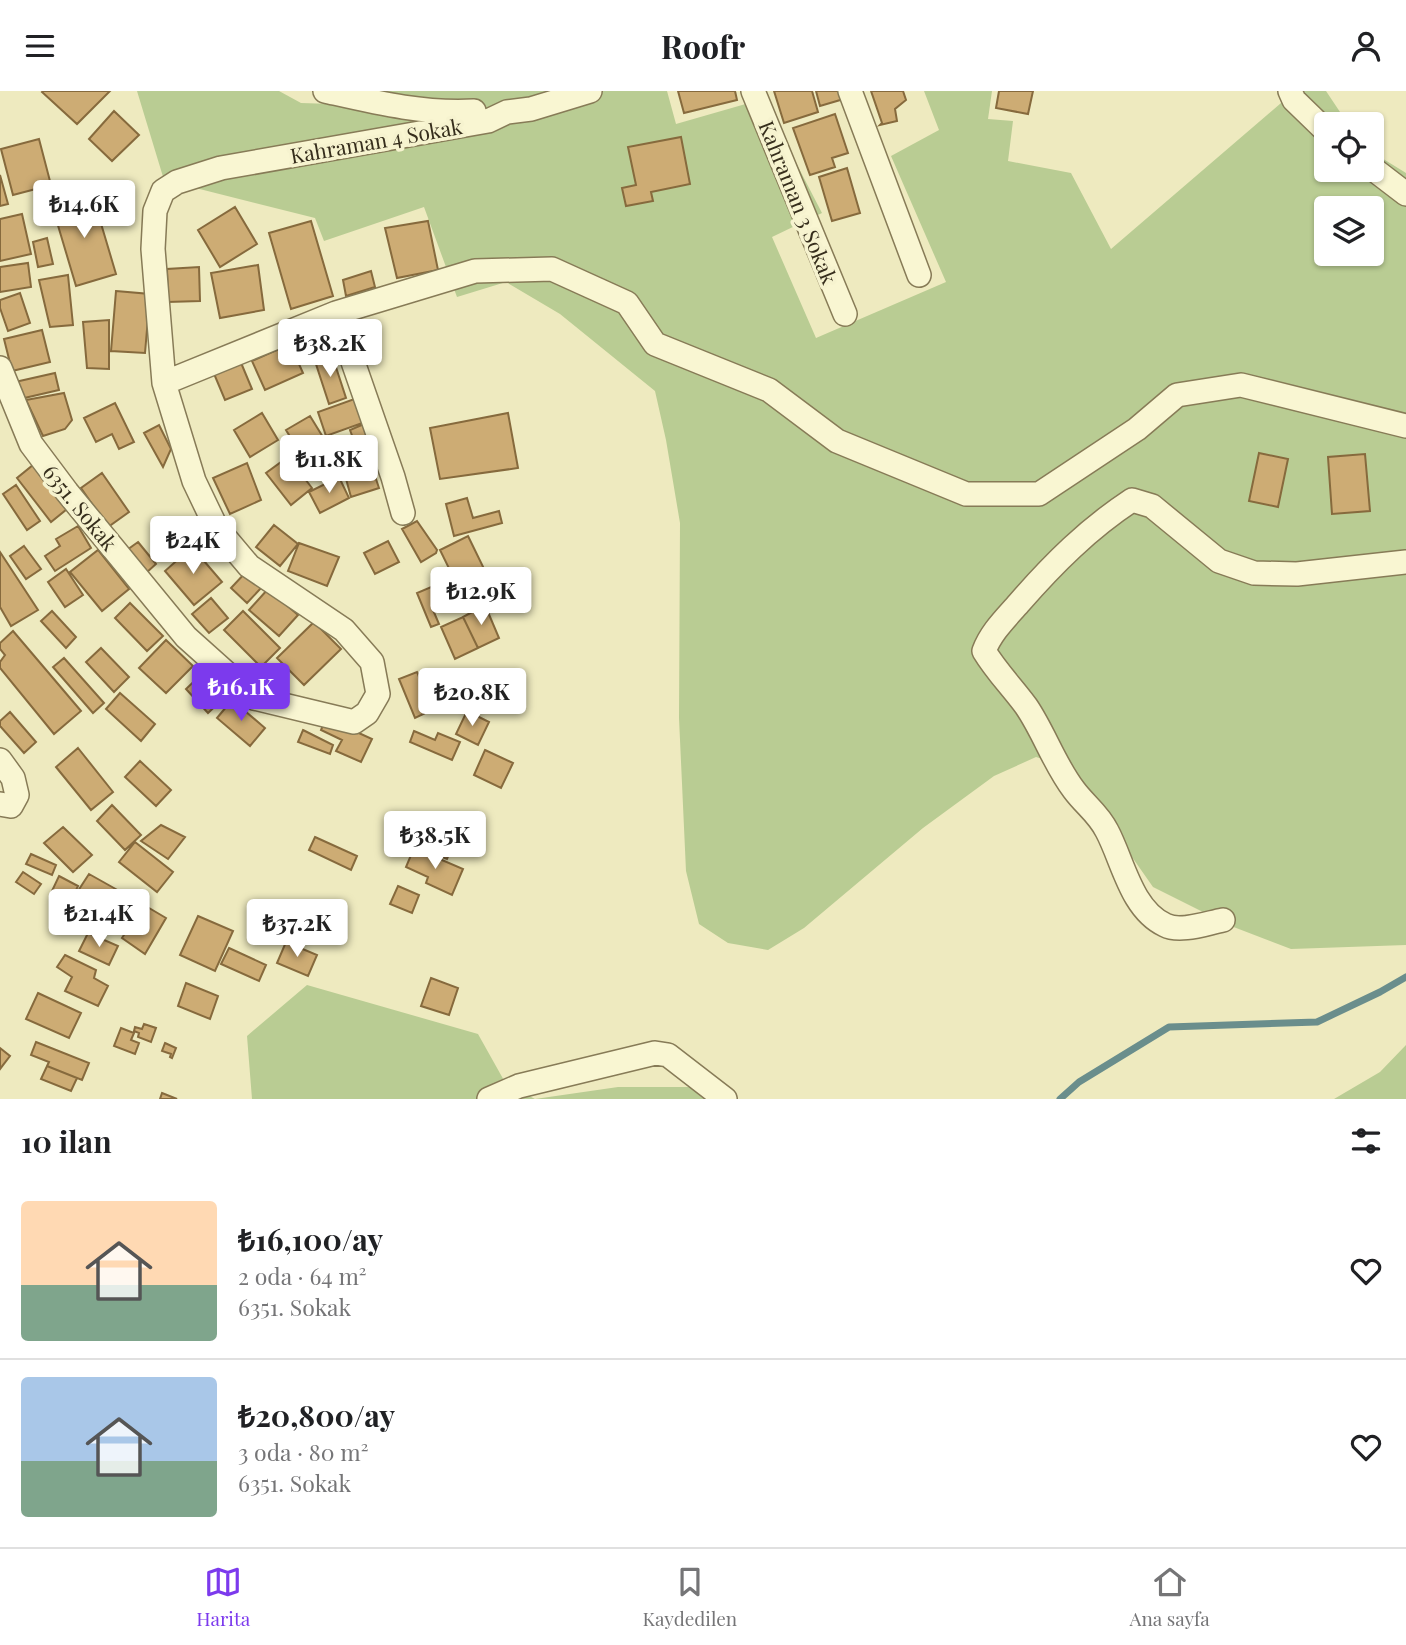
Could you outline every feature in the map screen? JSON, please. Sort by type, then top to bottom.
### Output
[{"type":"street","points":[[325,91],[411,109],[451,112],[531,109]]},
{"type":"street","name":"Kahraman 4 Sokak","points":[[163,383],[153,249],[155,211],[163,191],[177,182],[221,168],[488,121],[507,112],[531,109],[590,91]]},
{"type":"street","name":"Kahraman 3 Sokak","points":[[753,91],[845,314]]},
{"type":"street","points":[[850,91],[919,275]]},
{"type":"street","points":[[1290,91],[1294,100],[1314,119]]},
{"type":"street","points":[[1384,178],[1406,194]]},
{"type":"street","points":[[163,383],[335,313],[475,271],[552,269],[627,303],[655,344],[769,390],[837,441],[966,494],[1039,494],[1137,429],[1177,395],[1228,387],[1241,385],[1406,426]]},
{"type":"street","points":[[335,313],[393,477],[403,513]]},
{"type":"street","name":"6351. Sokak","points":[[0,368],[31,444],[186,637],[254,698],[354,722],[368,713],[377,694],[372,662],[344,630],[249,566],[216,527],[194,481],[163,383]]},
{"type":"street","points":[[1223,920],[1186,927],[1166,926],[1149,912],[1129,885],[1108,832],[1095,811],[1074,791],[1026,707],[997,672],[984,651],[989,637],[1047,571],[1099,522],[1132,500],[1152,506],[1219,561],[1254,573],[1297,574],[1406,562]]},
{"type":"street","points":[[0,760],[13,778],[17,795],[11,806],[0,804]]},
{"type":"street","points":[[489,1099],[519,1086],[656,1053],[668,1055],[725,1099]]},
{"type":"green space","points":[[137,91],[279,91],[301,103],[332,104],[333,91],[667,91],[676,124],[763,99],[822,213],[772,237],[816,338],[946,282],[891,156],[939,130],[924,91],[992,91],[988,119],[1013,121],[1008,161],[1071,173],[1111,249],[1295,91],[1326,91],[1340,112],[1314,112],[1314,182],[1384,182],[1384,159],[1406,173],[1406,945],[1291,949],[1231,926],[1153,887],[1069,767],[1036,757],[994,776],[923,828],[804,928],[768,950],[728,943],[699,924],[686,871],[679,718],[680,523],[655,391],[560,314],[506,282],[457,297],[424,207],[324,241],[315,218],[164,180]]},
{"type":"green space","points":[[307,985],[478,1034],[506,1084],[535,1099],[252,1099],[247,1036]]},
{"type":"green space","points":[[1406,1045],[1406,1099],[1334,1099],[1380,1072]]},
{"type":"green space","points":[[618,1087],[695,1087],[712,1099],[535,1099]]},
{"type":"building","points":[[43,91],[110,91],[77,124]]},
{"type":"building","points":[[678,91],[735,91],[737,100],[684,113]]},
{"type":"building","points":[[774,91],[812,91],[818,112],[784,123]]},
{"type":"building","points":[[816,91],[844,91],[847,98],[820,106]]},
{"type":"building","points":[[871,91],[903,91],[906,100],[895,109],[897,121],[880,125],[882,123]]},
{"type":"building","points":[[999,91],[1033,91],[1028,114],[996,108]]},
{"type":"building","points":[[114,111],[139,135],[112,161],[89,139]]},
{"type":"building","points":[[835,114],[848,153],[832,158],[835,167],[810,175],[793,128]]},
{"type":"building","points":[[681,137],[690,184],[651,192],[653,201],[626,206],[622,188],[636,185],[628,147]]},
{"type":"building","points":[[39,139],[51,185],[13,195],[1,149]]},
{"type":"building","points":[[847,168],[860,213],[832,221],[819,177]]},
{"type":"building","points":[[0,175],[8,204],[0,206]]},
{"type":"building","points":[[70,197],[78,205],[94,200],[116,274],[76,286],[51,202]]},
{"type":"building","points":[[235,207],[257,244],[220,267],[198,230]]},
{"type":"building","points":[[22,214],[31,254],[0,261],[0,219]]},
{"type":"building","points":[[311,221],[333,296],[291,309],[269,233]]},
{"type":"building","points":[[428,221],[438,270],[397,278],[385,228]]},
{"type":"building","points":[[47,238],[53,264],[38,267],[33,242]]},
{"type":"building","points":[[28,263],[31,287],[0,292],[0,267]]},
{"type":"building","points":[[258,265],[264,310],[220,318],[211,273]]},
{"type":"building","points":[[199,267],[200,301],[168,302],[167,269]]},
{"type":"building","points":[[371,271],[375,287],[346,296],[343,280]]},
{"type":"building","points":[[68,275],[73,325],[50,327],[39,280]]},
{"type":"building","points":[[116,291],[150,294],[145,353],[111,351]]},
{"type":"building","points":[[20,293],[30,323],[8,331],[0,300]]},
{"type":"building","points":[[109,320],[109,369],[87,368],[83,322]]},
{"type":"building","points":[[42,330],[50,362],[12,371],[4,339]]},
{"type":"building","points":[[290,344],[303,373],[265,390],[252,361]]},
{"type":"building","points":[[332,355],[346,398],[329,404],[315,361]]},
{"type":"building","points":[[239,358],[252,389],[225,400],[212,369]]},
{"type":"building","points":[[55,373],[59,390],[20,399],[15,382]]},
{"type":"building","points":[[64,393],[72,420],[65,429],[43,436],[26,400]]},
{"type":"building","points":[[360,397],[368,421],[326,436],[318,412]]},
{"type":"building","points":[[115,403],[134,442],[119,449],[112,434],[96,442],[84,418]]},
{"type":"building","points":[[262,413],[278,440],[250,457],[234,430]]},
{"type":"building","points":[[508,413],[518,468],[440,479],[430,428]]},
{"type":"building","points":[[310,416],[337,460],[313,474],[286,430]]},
{"type":"building","points":[[364,424],[378,460],[363,465],[350,430]]},
{"type":"building","points":[[159,425],[171,449],[163,467],[144,433]]},
{"type":"building","points":[[1259,453],[1288,459],[1278,507],[1249,501]]},
{"type":"building","points":[[1365,454],[1370,511],[1332,514],[1328,457]]},
{"type":"building","points":[[288,457],[312,488],[291,505],[266,473]]},
{"type":"building","points":[[247,463],[261,500],[230,514],[213,478]]},
{"type":"building","points":[[33,465],[67,509],[51,522],[17,478]]},
{"type":"building","points":[[373,470],[379,488],[351,497],[346,479]]},
{"type":"building","points":[[102,473],[129,512],[108,527],[81,488]]},
{"type":"building","points":[[339,477],[349,498],[320,513],[309,492]]},
{"type":"building","points":[[16,485],[40,521],[27,530],[3,494]]},
{"type":"building","points":[[467,498],[473,518],[499,511],[502,523],[454,536],[446,504]]},
{"type":"building","points":[[417,521],[437,550],[421,562],[402,529]]},
{"type":"building","points":[[274,525],[298,544],[280,566],[256,547]]},
{"type":"building","points":[[78,526],[91,548],[55,571],[45,556],[60,546],[56,539]]},
{"type":"building","points":[[468,536],[489,579],[461,593],[440,550]]},
{"type":"building","points":[[388,541],[399,562],[375,574],[364,553]]},
{"type":"building","points":[[138,542],[156,564],[146,573],[127,550]]},
{"type":"building","points":[[299,543],[339,557],[327,586],[288,571]]},
{"type":"building","points":[[24,546],[41,569],[26,579],[10,556]]},
{"type":"building","points":[[192,547],[222,582],[194,605],[165,571]]},
{"type":"building","points":[[98,550],[129,589],[102,611],[70,572]]},
{"type":"building","points":[[0,552],[38,610],[11,626],[0,607]]},
{"type":"building","points":[[66,569],[83,595],[65,607],[48,582]]},
{"type":"building","points":[[247,571],[262,587],[247,603],[231,588]]},
{"type":"building","points":[[443,582],[452,602],[433,610],[439,624],[431,627],[417,593]]},
{"type":"building","points":[[268,589],[298,615],[279,636],[249,610]]},
{"type":"building","points":[[211,598],[228,618],[209,633],[192,614]]},
{"type":"building","points":[[130,603],[163,636],[147,651],[115,618]]},
{"type":"building","points":[[485,605],[499,638],[478,648],[463,617]]},
{"type":"building","points":[[52,611],[76,637],[66,648],[41,621]]},
{"type":"building","points":[[243,611],[280,648],[261,667],[224,630]]},
{"type":"building","points":[[463,617],[478,648],[455,659],[441,627]]},
{"type":"building","points":[[314,622],[341,649],[304,685],[277,658]]},
{"type":"building","points":[[13,631],[81,711],[54,734],[0,668],[0,662],[5,655],[0,649],[0,643]]},
{"type":"building","points":[[166,640],[193,666],[166,693],[139,668]]},
{"type":"building","points":[[101,648],[129,677],[114,692],[86,662]]},
{"type":"building","points":[[64,658],[104,703],[93,713],[53,667]]},
{"type":"building","points":[[205,671],[228,694],[208,713],[186,689]]},
{"type":"building","points":[[417,672],[432,710],[415,718],[399,679]]},
{"type":"building","points":[[120,693],[155,724],[141,741],[106,709]]},
{"type":"building","points":[[232,700],[265,728],[250,746],[217,718]]},
{"type":"building","points":[[467,711],[489,722],[478,745],[456,734]]},
{"type":"building","points":[[10,712],[36,742],[24,753],[0,726],[0,721]]},
{"type":"building","points":[[326,718],[372,739],[361,762],[336,751],[342,740],[321,730]]},
{"type":"building","points":[[303,730],[333,745],[330,754],[298,742]]},
{"type":"building","points":[[414,731],[435,740],[438,733],[460,742],[452,760],[410,742]]},
{"type":"building","points":[[78,748],[113,792],[91,810],[56,767]]},
{"type":"building","points":[[485,750],[513,763],[501,788],[474,775]]},
{"type":"building","points":[[140,761],[171,790],[156,806],[125,777]]},
{"type":"building","points":[[112,805],[141,835],[125,850],[97,821]]},
{"type":"building","points":[[409,816],[457,835],[447,859],[399,839]]},
{"type":"building","points":[[161,825],[185,837],[168,859],[141,841]]},
{"type":"building","points":[[63,827],[92,855],[73,872],[44,843]]},
{"type":"building","points":[[315,837],[357,856],[351,870],[309,850]]},
{"type":"building","points":[[135,842],[173,872],[157,892],[119,862]]},
{"type":"building","points":[[414,848],[463,869],[452,895],[426,883],[428,877],[406,867]]},
{"type":"building","points":[[31,854],[56,865],[52,875],[26,864]]},
{"type":"building","points":[[23,872],[41,884],[34,894],[16,882]]},
{"type":"building","points":[[89,874],[121,892],[110,910],[78,891]]},
{"type":"building","points":[[59,876],[78,886],[70,903],[51,893]]},
{"type":"building","points":[[398,886],[419,895],[412,913],[390,904]]},
{"type":"building","points":[[144,905],[166,918],[145,954],[122,938]]},
{"type":"building","points":[[198,916],[233,931],[215,971],[180,955]]},
{"type":"building","points":[[88,933],[118,946],[109,965],[79,951]]},
{"type":"building","points":[[286,942],[317,955],[308,976],[277,963]]},
{"type":"building","points":[[229,948],[266,965],[259,981],[221,964]]},
{"type":"building","points":[[65,955],[96,970],[94,978],[108,986],[98,1006],[65,991],[72,977],[57,967]]},
{"type":"building","points":[[431,978],[458,988],[449,1015],[421,1006]]},
{"type":"building","points":[[186,983],[218,996],[210,1019],[178,1006]]},
{"type":"building","points":[[38,993],[81,1013],[69,1038],[26,1019]]},
{"type":"building","points":[[144,1024],[156,1028],[151,1042],[138,1037],[139,1033],[134,1031],[135,1027],[142,1029]]},
{"type":"building","points":[[121,1028],[134,1033],[131,1040],[139,1043],[135,1054],[114,1046]]},
{"type":"building","points":[[36,1042],[89,1063],[82,1080],[47,1066],[49,1062],[31,1055]]},
{"type":"building","points":[[165,1043],[176,1048],[172,1058],[171,1054],[162,1051]]},
{"type":"building","points":[[0,1048],[10,1056],[0,1069]]},
{"type":"building","points":[[47,1066],[77,1078],[71,1091],[41,1079]]},
{"type":"building","points":[[162,1093],[177,1099],[160,1099]]},
{"type":"waterway","points":[[1060,1099],[1079,1082],[1169,1027],[1317,1022],[1406,977]]}]
